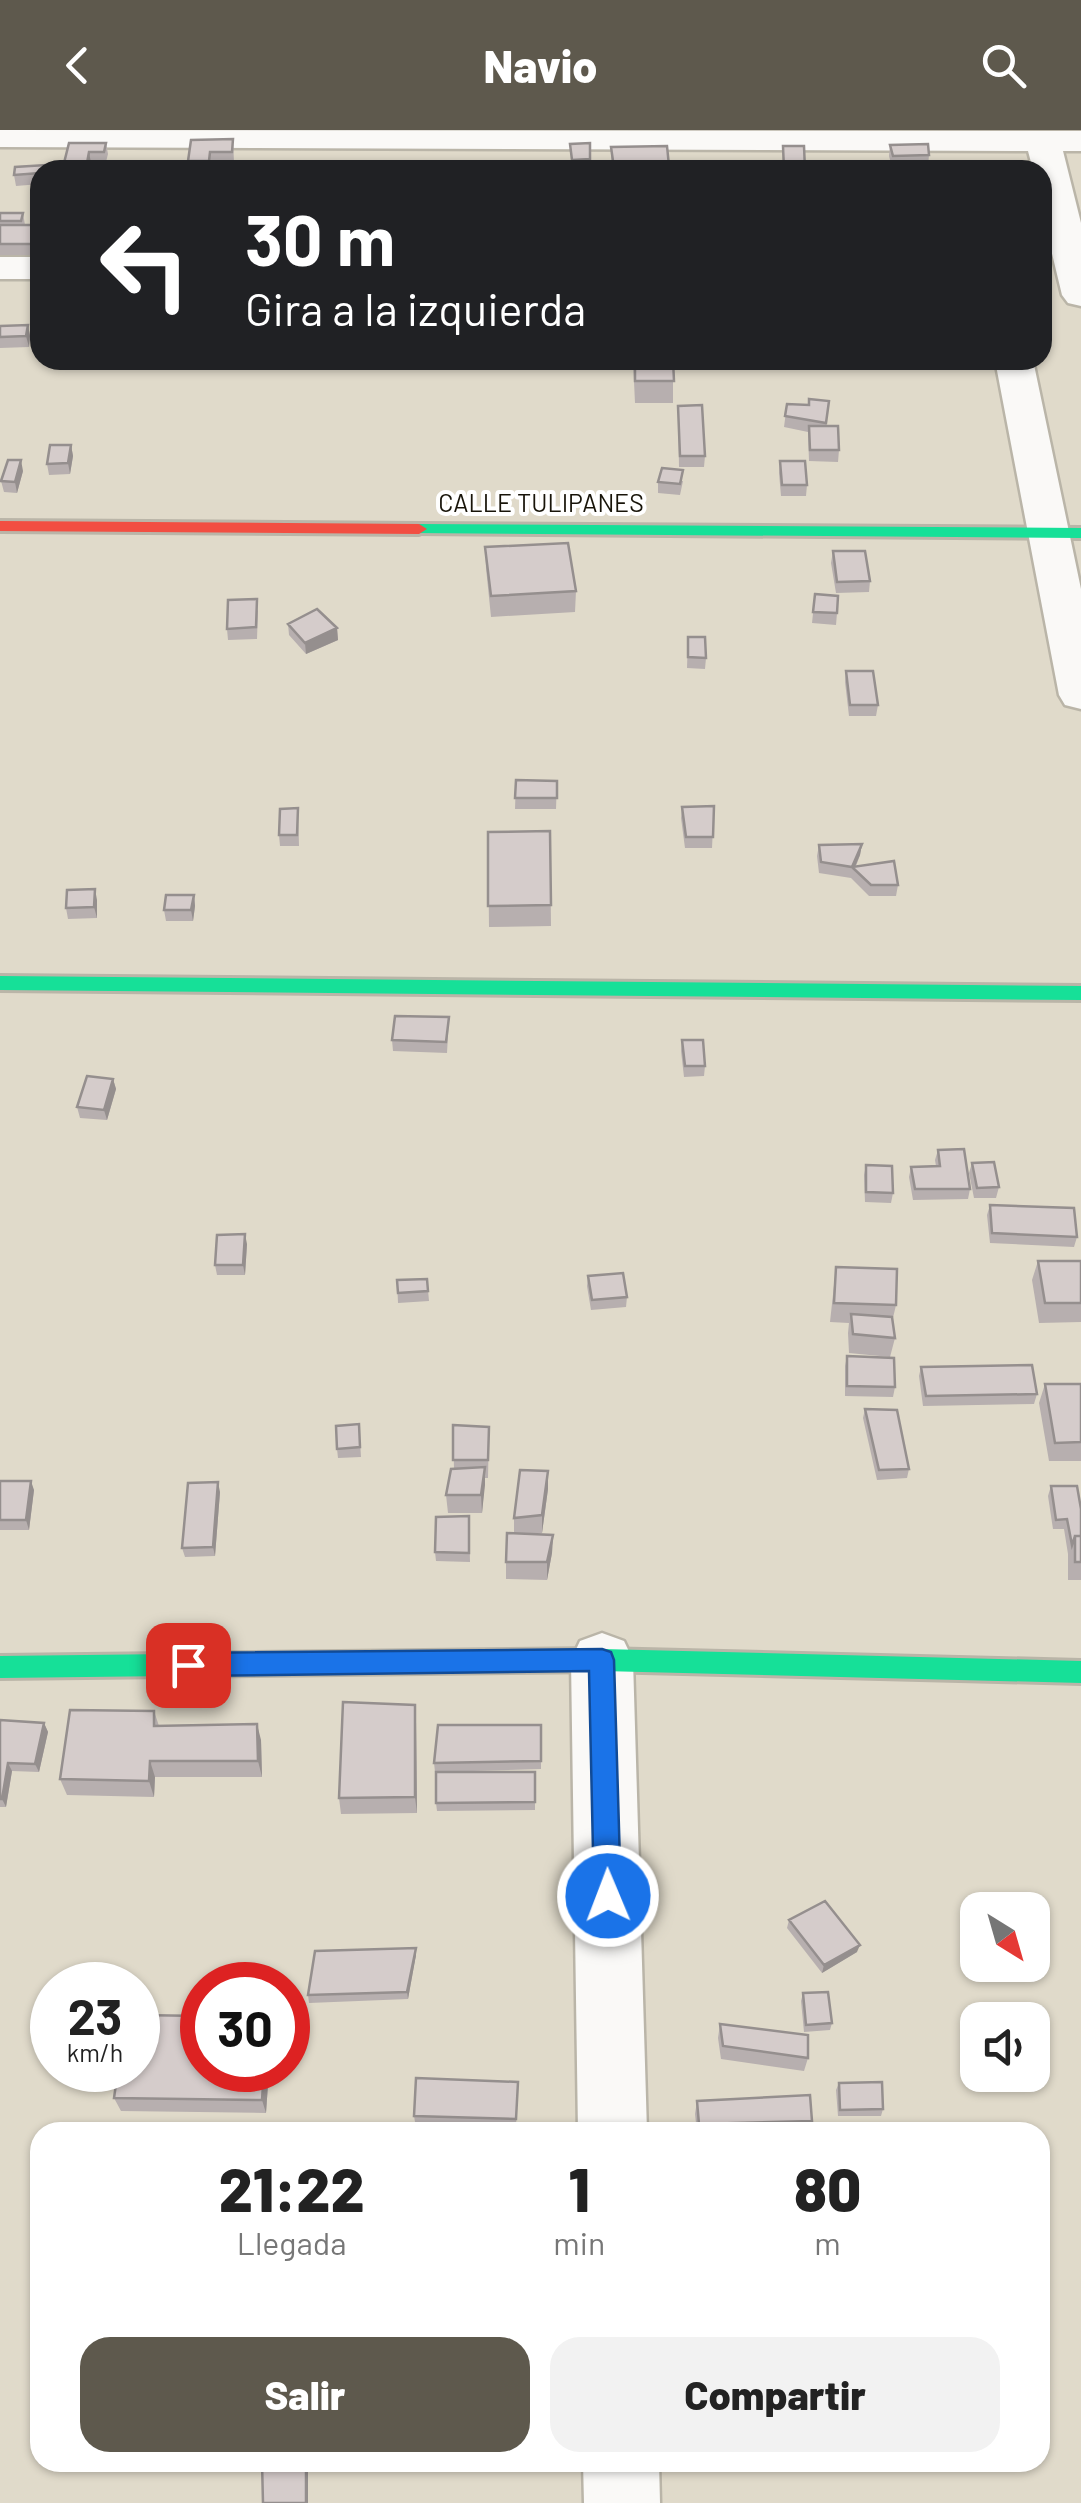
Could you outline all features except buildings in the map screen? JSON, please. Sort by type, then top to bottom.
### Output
[{"type":"street","points":[[0,137],[298,147],[973,147],[1041,135],[1081,141]]},
{"type":"street","points":[[1041,135],[1046,160]]},
{"type":"street","points":[[1052,191],[1070,282]]},
{"type":"street","points":[[0,268],[30,268]]},
{"type":"street","points":[[1017,370],[1065,533],[1081,695]]},
{"type":"street","name":"CALLE TULIPANES","points":[[0,526],[1065,533]]},
{"type":"street","points":[[0,984],[1081,992]]},
{"type":"street","points":[[0,1667],[602,1660],[1081,1672]]},
{"type":"street","points":[[602,1660],[613,2122]]},
{"type":"street","points":[[621,2472],[622,2503]]},
{"type":"traffic: fast","points":[[419,529],[1081,533]]},
{"type":"traffic: fast","points":[[0,983],[1081,993]]},
{"type":"traffic: fast","points":[[0,1667],[602,1660],[1081,1672]]},
{"type":"traffic: jam","points":[[0,526],[419,529]]},
{"type":"route","points":[[188,1665],[602,1660],[608,1896]]}]
